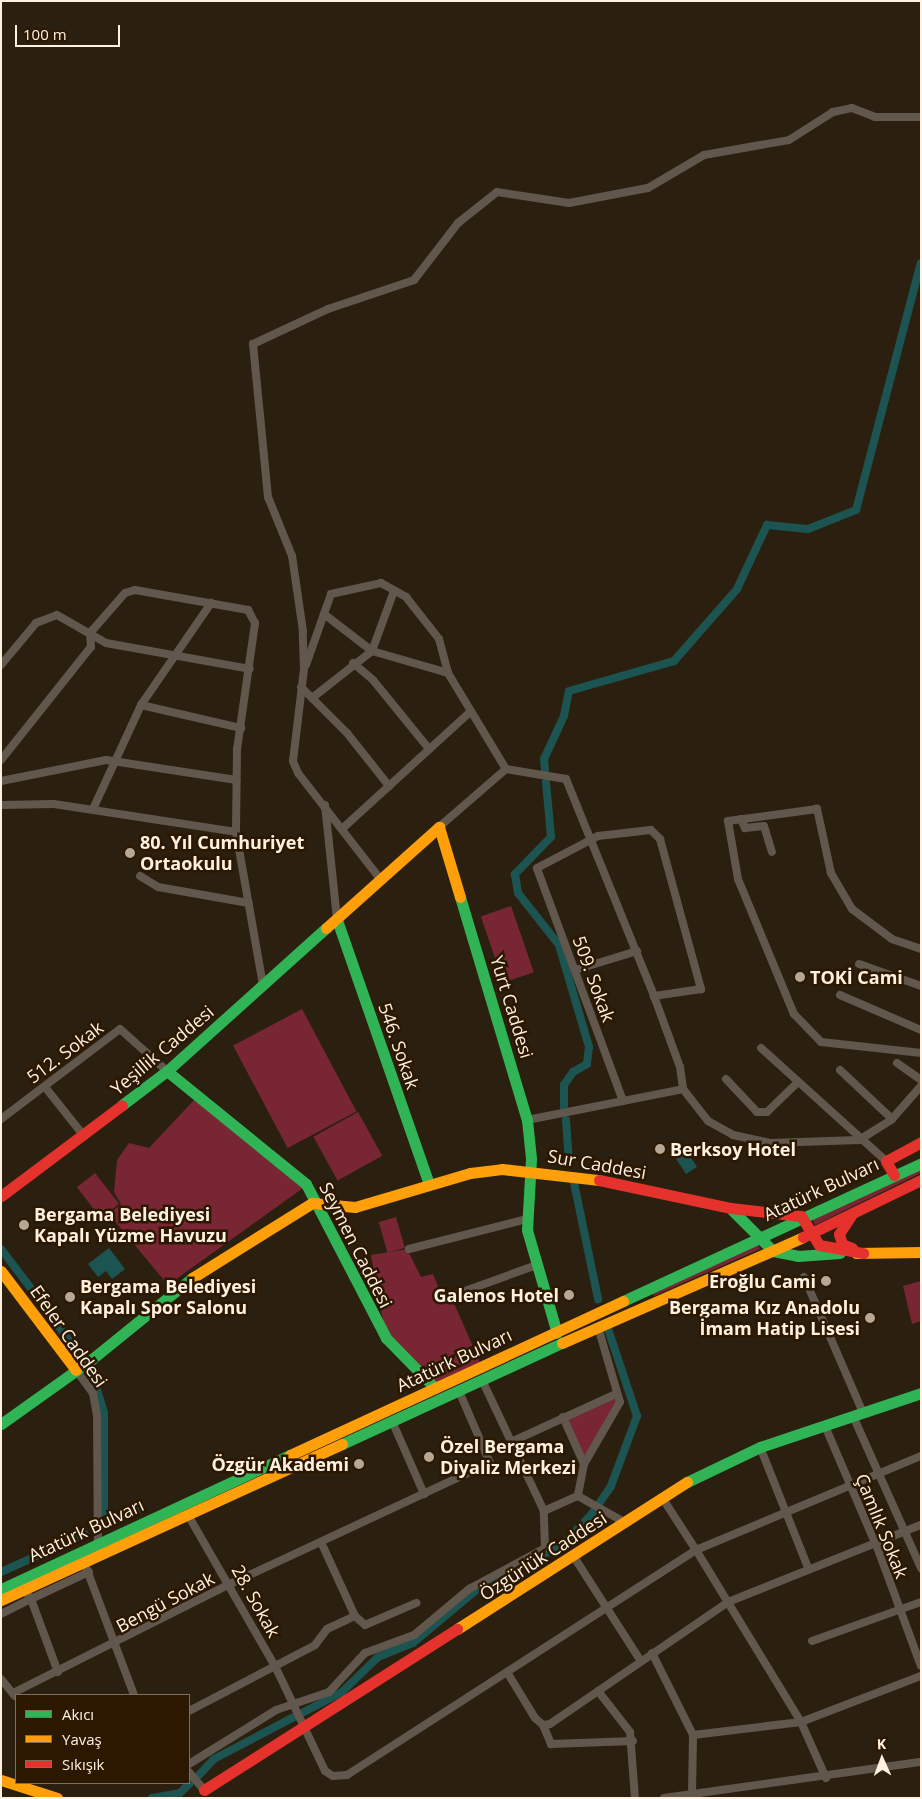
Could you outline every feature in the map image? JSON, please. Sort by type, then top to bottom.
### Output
[{"type":"main road","points":[[337,920],[439,827]]},
{"type":"main road","name":"Yurt Caddesi","points":[[439,827],[527,1120],[530,1170],[526,1219],[534,1266],[557,1333]]},
{"type":"main road","name":"Yeşillik Caddesi","points":[[1,1196],[84,1136],[167,1071],[337,920]]},
{"type":"main road","name":"546. Sokak","points":[[337,920],[429,1184]]},
{"type":"main road","name":"Seymen Caddesi","points":[[167,1071],[306,1184],[312,1202],[386,1338],[436,1388]]},
{"type":"main road","points":[[894,1175],[886,1161],[921,1142]]},
{"type":"main road","name":"Atatürk Bulvarı","points":[[1,1589],[557,1333],[801,1216],[921,1162]]},
{"type":"main road","name":"Sur Caddesi","points":[[312,1202],[332,1208],[355,1207],[470,1173],[530,1170],[569,1173],[731,1208],[801,1216]]},
{"type":"main road","name":"Atatürk Bulvarı","points":[[1,1600],[28,1594],[87,1567],[188,1515],[482,1380],[773,1251],[921,1180]]},
{"type":"main road","points":[[1,1424],[76,1370],[189,1280],[312,1202]]},
{"type":"main road","name":"Sur Caddesi","points":[[731,1208],[762,1236],[773,1251]]},
{"type":"main road","points":[[860,1208],[839,1234],[842,1244],[863,1253]]},
{"type":"main road","points":[[801,1216],[809,1233],[819,1245],[863,1253]]},
{"type":"main road","points":[[773,1251],[798,1256],[921,1252]]},
{"type":"main road","name":"Efeler Caddesi","points":[[1,1271],[76,1370]]},
{"type":"main road","name":"Özgürlük Caddesi","points":[[204,1790],[574,1558],[663,1499],[760,1448],[921,1393]]},
{"type":"main road","points":[[1,1780],[58,1798]]},
{"type":"street","points":[[304,669],[292,556],[268,497],[253,344],[328,309],[414,280],[458,223],[497,192],[568,202],[648,188],[704,155],[734,146],[790,140],[833,112],[852,108],[875,116],[921,117]]},
{"type":"street","points":[[381,880],[325,803],[298,774],[293,761],[300,687],[304,669],[331,594],[380,583],[406,597],[439,639],[448,673],[506,769],[566,780],[588,841],[637,951],[680,1067],[683,1089],[708,1120],[733,1134],[793,1145],[859,1140],[892,1119],[921,1086]]},
{"type":"street","points":[[312,698],[353,663],[372,651],[394,591]]},
{"type":"street","points":[[1,760],[91,648],[90,634],[125,593],[211,603],[248,610],[255,623],[236,780],[236,832],[264,985]]},
{"type":"street","points":[[93,809],[141,705],[211,603]]},
{"type":"street","points":[[324,614],[372,651],[448,673]]},
{"type":"street","points":[[1,665],[43,618],[57,615],[106,643],[176,654],[250,670]]},
{"type":"street","points":[[353,663],[373,680],[429,749]]},
{"type":"street","points":[[300,687],[347,732],[388,786]]},
{"type":"street","points":[[141,705],[241,728]]},
{"type":"street","points":[[343,828],[471,711]]},
{"type":"street","points":[[1,781],[114,761],[236,780]]},
{"type":"street","points":[[439,827],[506,769]]},
{"type":"street","points":[[325,803],[337,920]]},
{"type":"street","points":[[1,805],[54,804],[236,832]]},
{"type":"street","points":[[920,1054],[821,1042],[794,1014],[738,879],[728,821],[817,810],[831,873],[852,909],[892,939],[921,949]]},
{"type":"street","points":[[741,819],[745,828],[764,826],[772,852]]},
{"type":"street","points":[[588,841],[651,830],[660,839],[701,989],[654,996]]},
{"type":"street","name":"509. Sokak","points":[[588,841],[537,868],[622,1101]]},
{"type":"street","points":[[140,876],[158,887],[249,903]]},
{"type":"street","points":[[575,970],[637,951]]},
{"type":"street","points":[[859,964],[921,986]]},
{"type":"street","points":[[840,995],[921,1030]]},
{"type":"street","name":"512. Sokak","points":[[1,1118],[46,1087],[120,1029],[167,1071]]},
{"type":"street","points":[[761,1048],[859,1140],[886,1161]]},
{"type":"street","points":[[897,1063],[921,1080]]},
{"type":"street","points":[[840,1070],[892,1119]]},
{"type":"street","points":[[726,1079],[757,1112],[767,1112],[798,1082]]},
{"type":"street","points":[[46,1087],[84,1136]]},
{"type":"street","points":[[527,1120],[683,1089]]},
{"type":"street","points":[[409,1249],[526,1219]]},
{"type":"street","points":[[451,1296],[534,1266]]},
{"type":"street","points":[[804,1277],[903,1532],[921,1568]]},
{"type":"street","points":[[578,1496],[584,1464],[617,1413],[616,1394],[598,1328]]},
{"type":"street","name":"Efeler Caddesi","points":[[76,1370],[93,1393],[97,1416],[98,1545]]},
{"type":"street","points":[[190,1763],[240,1730],[294,1704],[329,1692],[366,1653],[414,1635],[469,1589],[545,1548],[544,1511],[482,1380]]},
{"type":"street","name":"Bengü Sokak","points":[[17,1694],[58,1672],[115,1646],[230,1584],[490,1463],[460,1391]]},
{"type":"street","points":[[511,1442],[616,1394]]},
{"type":"street","points":[[563,1418],[584,1464]]},
{"type":"street","points":[[392,1421],[424,1494]]},
{"type":"street","name":"Çamlık Sokak","points":[[825,1426],[875,1545],[921,1666]]},
{"type":"street","points":[[760,1448],[809,1570]]},
{"type":"street","points":[[633,1741],[552,1744],[543,1725],[507,1672],[696,1550],[921,1456]]},
{"type":"street","points":[[544,1511],[578,1496]]},
{"type":"street","points":[[578,1496],[626,1522]]},
{"type":"street","points":[[663,1499],[801,1722],[826,1778]]},
{"type":"street","name":"28. Sokak","points":[[188,1515],[230,1584],[275,1666],[325,1771],[333,1776],[347,1775],[507,1672]]},
{"type":"street","points":[[543,1725],[598,1691],[640,1660],[728,1602],[875,1545],[921,1525]]},
{"type":"street","points":[[321,1542],[355,1616],[365,1625],[416,1603]]},
{"type":"street","points":[[574,1558],[604,1608],[640,1660]]},
{"type":"street","points":[[87,1567],[134,1694]]},
{"type":"street","points":[[1,1614],[28,1594],[58,1672]]},
{"type":"street","points":[[812,1641],[921,1602]]},
{"type":"street","points":[[190,1710],[315,1645],[327,1629],[355,1616]]},
{"type":"street","points":[[652,1653],[693,1735],[692,1794]]},
{"type":"street","points":[[693,1735],[801,1722],[921,1676]]},
{"type":"street","points":[[1,1679],[15,1695]]},
{"type":"street","points":[[598,1691],[633,1741],[635,1798]]},
{"type":"street","points":[[664,1798],[826,1778],[921,1762]]},
{"type":"street","points":[[190,1773],[204,1790]]},
{"type":"shaded area","points":[[511,906],[534,972],[504,983],[481,916]]},
{"type":"shaded area","points":[[302,1009],[356,1111],[288,1148],[233,1046]]},
{"type":"shaded area","points":[[195,1099],[303,1188],[168,1285],[109,1214],[121,1204],[114,1192],[117,1160],[129,1143],[149,1148]]},
{"type":"shaded area","points":[[358,1112],[382,1156],[338,1180],[313,1137]]},
{"type":"shaded area","points":[[921,1169],[921,1173],[815,1225],[811,1217]]},
{"type":"shaded area","points":[[95,1173],[119,1204],[101,1218],[77,1187]]},
{"type":"shaded area","points":[[396,1217],[405,1248],[388,1253],[379,1222]]},
{"type":"shaded area","points":[[757,1242],[760,1249],[654,1296],[652,1293]]},
{"type":"shaded area","points":[[407,1249],[421,1277],[433,1274],[441,1294],[449,1292],[482,1367],[435,1388],[386,1338],[371,1255]]},
{"type":"shaded area","points":[[921,1281],[921,1321],[912,1324],[903,1286]]},
{"type":"shaded area","points":[[616,1394],[620,1402],[584,1464],[563,1418]]},
{"type":"water","points":[[683,1146],[697,1167],[686,1174],[672,1153]]},
{"type":"water","points":[[109,1248],[125,1269],[112,1279],[106,1271],[98,1277],[88,1264]]},
{"type":"waterway","points":[[545,770],[544,759],[564,716],[569,691],[674,661],[737,589],[767,525],[808,529],[856,510],[921,263]]},
{"type":"waterway","points":[[546,782],[551,837],[515,874],[518,893],[559,945],[589,1047],[587,1064],[573,1072],[564,1085],[564,1108]]},
{"type":"waterway","points":[[566,1120],[569,1159]]},
{"type":"waterway","points":[[573,1178],[598,1299]]},
{"type":"waterway","points":[[1,1249],[39,1299]]},
{"type":"waterway","points":[[45,1307],[80,1356]]},
{"type":"waterway","points":[[304,1712],[342,1692],[378,1657],[413,1643],[475,1591],[563,1544],[591,1515],[611,1486],[637,1416],[608,1329]]},
{"type":"waterway","points":[[94,1380],[104,1413],[104,1526]]},
{"type":"waterway","points":[[100,1527],[139,1510]]},
{"type":"waterway","points":[[1,1572],[85,1534]]},
{"type":"waterway","points":[[199,1775],[214,1759],[294,1717]]},
{"type":"waterway","points":[[152,1798],[180,1793],[189,1784]]},
{"type":"traffic: fast","points":[[460,897],[527,1120],[531,1159],[527,1230],[557,1333]]},
{"type":"traffic: fast","points":[[337,920],[429,1184]]},
{"type":"traffic: fast","points":[[122,1105],[167,1071],[326,928]]},
{"type":"traffic: fast","points":[[167,1071],[306,1184],[386,1338],[435,1388]]},
{"type":"traffic: fast","points":[[623,1301],[921,1163]]},
{"type":"traffic: fast","points":[[732,1210],[773,1251],[798,1256],[840,1253]]},
{"type":"traffic: fast","points":[[1,1424],[92,1359],[192,1278]]},
{"type":"traffic: fast","points":[[342,1444],[562,1343]]},
{"type":"traffic: fast","points":[[687,1482],[760,1447],[921,1393]]},
{"type":"traffic: fast","points":[[1,1589],[290,1455]]},
{"type":"traffic: slow","points":[[326,928],[439,827],[460,897]]},
{"type":"traffic: slow","points":[[312,1203],[355,1207],[470,1173],[502,1169],[599,1180]]},
{"type":"traffic: slow","points":[[192,1278],[312,1203]]},
{"type":"traffic: slow","points":[[562,1343],[803,1237]]},
{"type":"traffic: slow","points":[[856,1253],[921,1252]]},
{"type":"traffic: slow","points":[[1,1271],[76,1370]]},
{"type":"traffic: slow","points":[[290,1455],[623,1301]]},
{"type":"traffic: slow","points":[[1,1600],[342,1444]]},
{"type":"traffic: slow","points":[[457,1629],[687,1482]]},
{"type":"traffic: slow","points":[[1,1780],[57,1798]]},
{"type":"traffic: jam","points":[[1,1196],[122,1105]]},
{"type":"traffic: jam","points":[[894,1175],[886,1161],[921,1142]]},
{"type":"traffic: jam","points":[[599,1180],[731,1208],[801,1216],[819,1245],[863,1253]]},
{"type":"traffic: jam","points":[[803,1237],[921,1180]]},
{"type":"traffic: jam","points":[[852,1214],[839,1234],[842,1244],[852,1248]]},
{"type":"traffic: jam","points":[[204,1790],[457,1629]]},
{"type":"place","name":"80. Yıl Cumhuriyet Ortaokulu","points":[[130,853]]},
{"type":"place","name":"TOKİ Cami","points":[[800,977]]},
{"type":"place","name":"Berksoy Hotel","points":[[660,1149]]},
{"type":"place","name":"Bergama Belediyesi Kapalı Yüzme Havuzu","points":[[24,1225]]},
{"type":"place","name":"Eroğlu Cami","points":[[826,1281]]},
{"type":"place","name":"Galenos Hotel","points":[[569,1295]]},
{"type":"place","name":"Bergama Belediyesi Kapalı Spor Salonu","points":[[70,1297]]},
{"type":"place","name":"Bergama Kız Anadolu İmam Hatip Lisesi","points":[[870,1318]]},
{"type":"place","name":"Özel Bergama Diyaliz Merkezi","points":[[429,1457]]},
{"type":"place","name":"Özgür Akademi","points":[[359,1464]]}]
